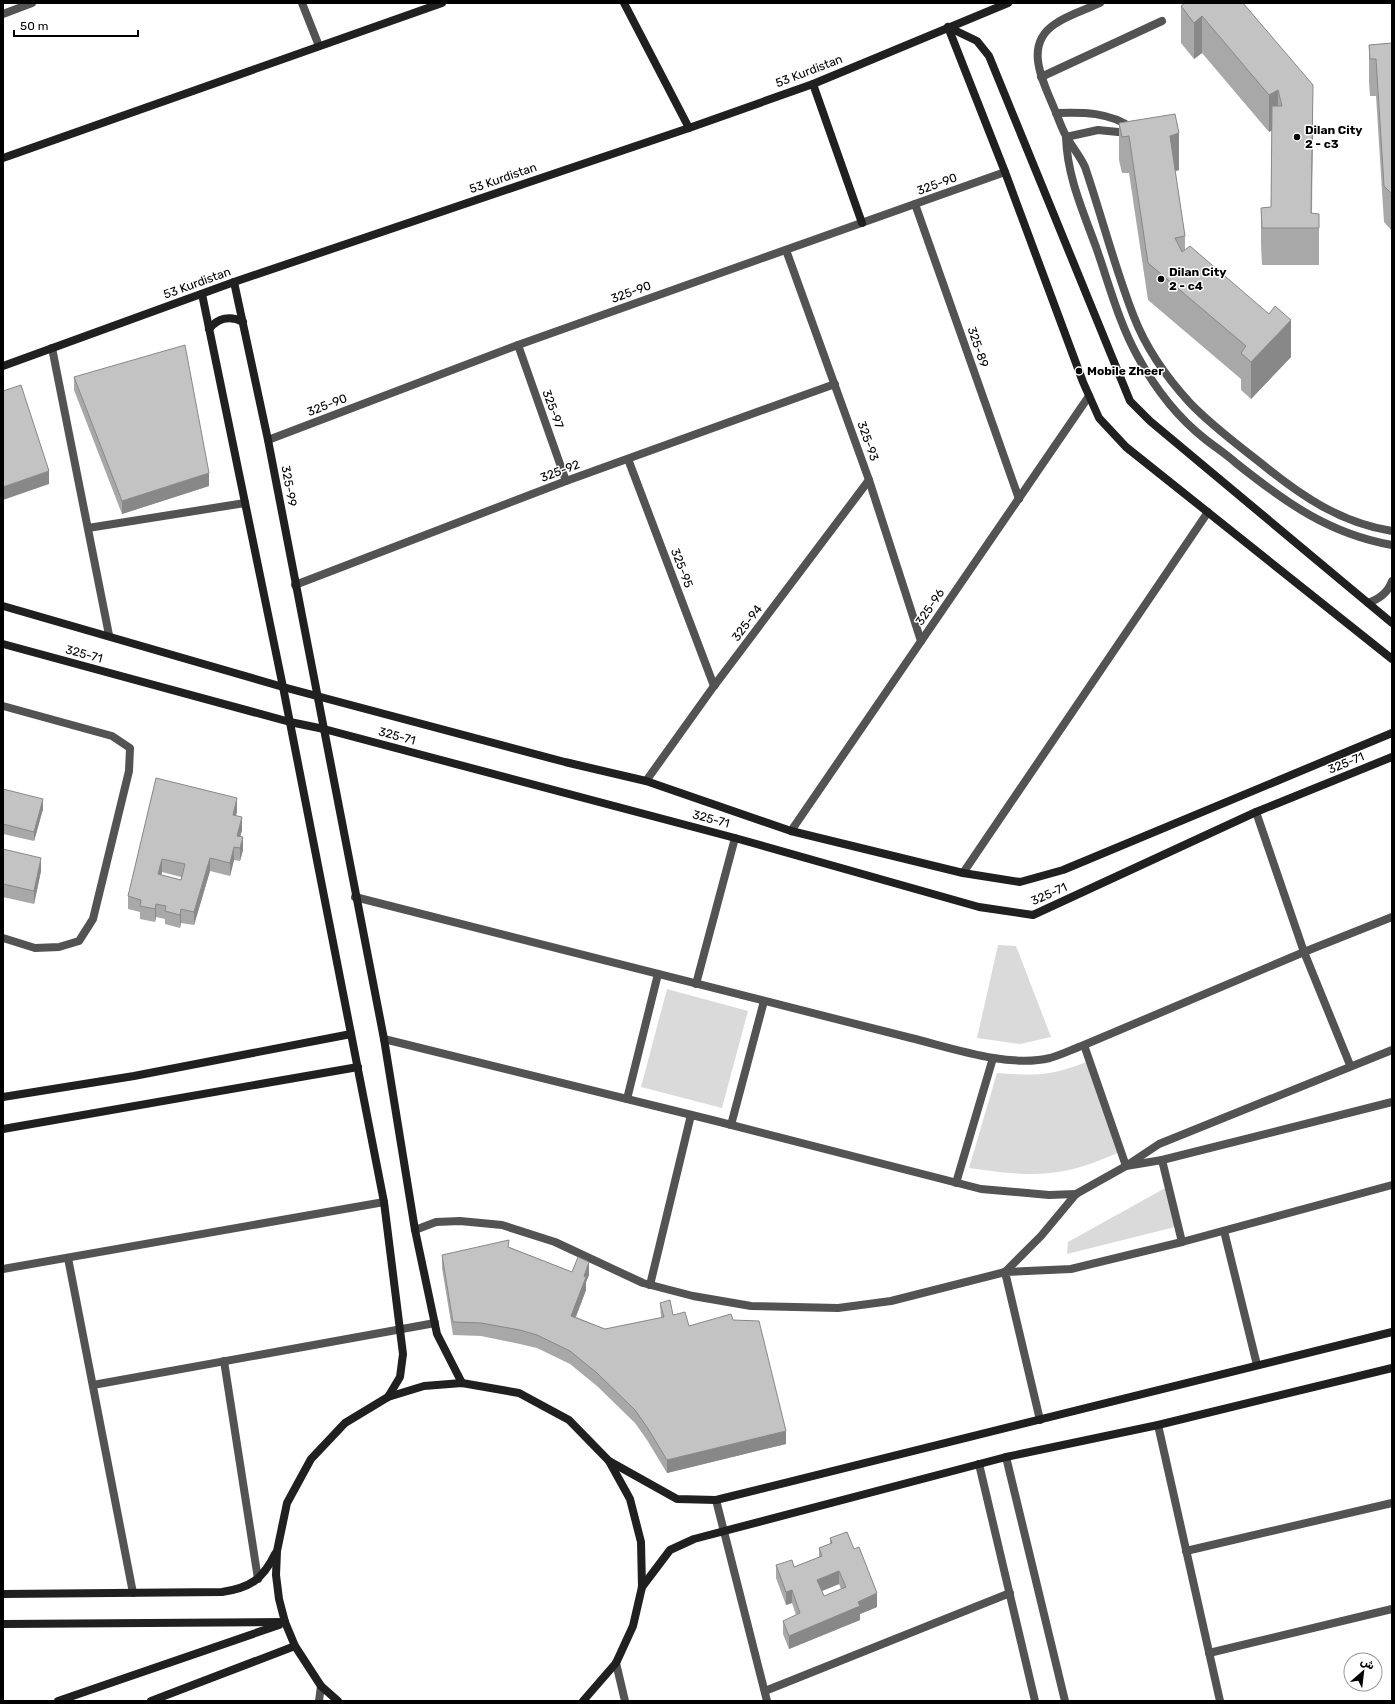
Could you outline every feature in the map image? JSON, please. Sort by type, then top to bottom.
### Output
[{"type":"street","points":[[3,14],[32,3]]},
{"type":"street","points":[[302,3],[319,46]]},
{"type":"street","points":[[3,158],[319,46],[425,6],[442,3]]},
{"type":"street","points":[[624,3],[689,128]]},
{"type":"street","name":"53 Kurdistan","points":[[3,366],[234,282],[689,128],[813,84],[1008,3]]},
{"type":"street","points":[[1100,3],[1054,24],[1044,35],[1038,48],[1037,63],[1041,77],[1066,137],[1070,175],[1120,317],[1138,356],[1156,387],[1178,414],[1204,438],[1300,511],[1323,524],[1347,534],[1372,542],[1392,545]]},
{"type":"street","points":[[1041,77],[1162,21]]},
{"type":"street","points":[[948,27],[1005,172],[1089,396],[1099,418],[1126,447],[1392,659]]},
{"type":"street","points":[[948,27],[977,41],[989,56],[1130,401],[1150,421],[1392,623]]},
{"type":"street","points":[[813,84],[862,223]]},
{"type":"street","points":[[1056,113],[1085,112],[1098,114],[1122,121],[1136,134],[1106,130],[1088,131],[1066,137]]},
{"type":"street","points":[[1066,137],[1074,146],[1085,167],[1135,318],[1150,348],[1169,377],[1190,403],[1215,427],[1307,498],[1328,512],[1351,522],[1392,531]]},
{"type":"street","name":"325-90","points":[[268,440],[518,345],[1005,172]]},
{"type":"street","name":"325-89","points":[[915,204],[1019,499]]},
{"type":"street","name":"325-93","points":[[786,250],[869,480],[921,642]]},
{"type":"street","name":"325-99","points":[[234,282],[268,440],[355,896],[384,1039],[415,1230],[438,1334],[462,1383]]},
{"type":"street","points":[[202,294],[284,687],[384,1202],[401,1328],[403,1354],[400,1377],[388,1397]]},
{"type":"street","points":[[209,329],[213,324],[224,318],[231,318],[243,322]]},
{"type":"street","name":"325-97","points":[[518,345],[566,481]]},
{"type":"street","points":[[52,348],[109,635]]},
{"type":"street","name":"325-92","points":[[295,585],[566,481],[835,384]]},
{"type":"street","name":"325-96","points":[[791,831],[1089,396]]},
{"type":"street","name":"325-95","points":[[628,459],[714,686]]},
{"type":"street","name":"325-94","points":[[646,781],[714,686],[869,480]]},
{"type":"street","points":[[1300,511],[1307,498]]},
{"type":"street","points":[[88,528],[245,503]]},
{"type":"street","points":[[963,873],[1208,512]]},
{"type":"street","points":[[1368,603],[1377,600],[1385,594],[1392,581]]},
{"type":"street","name":"325-71","points":[[3,606],[109,635],[284,687],[565,762],[646,781],[791,831],[963,873],[1020,882],[1063,870],[1392,733]]},
{"type":"street","name":"325-71","points":[[3,644],[290,722],[324,729],[735,838],[979,907],[1033,915],[1256,812],[1392,757]]},
{"type":"street","points":[[3,706],[112,736],[130,748],[129,771],[93,919],[79,941],[59,947],[35,948],[3,938]]},
{"type":"street","points":[[1256,812],[1304,952],[1350,1066]]},
{"type":"street","points":[[696,984],[735,838]]},
{"type":"street","points":[[355,896],[696,984],[993,1058],[1025,1060],[1049,1058],[1084,1045],[1304,952],[1392,917]]},
{"type":"street","points":[[627,1099],[658,974]]},
{"type":"street","points":[[731,1125],[764,1001]]},
{"type":"street","points":[[3,1097],[134,1076],[351,1034]]},
{"type":"street","points":[[384,1039],[731,1125],[956,1183],[996,1190],[1049,1195],[1076,1194]]},
{"type":"street","points":[[1084,1045],[1126,1166]]},
{"type":"street","points":[[1005,1272],[1041,1236],[1076,1194],[1126,1166],[1159,1144],[1392,1050]]},
{"type":"street","points":[[956,1183],[993,1058]]},
{"type":"street","points":[[3,1129],[358,1067]]},
{"type":"street","points":[[1126,1166],[1162,1160],[1392,1102]]},
{"type":"street","points":[[650,1285],[691,1115]]},
{"type":"street","points":[[1162,1160],[1182,1242]]},
{"type":"street","points":[[415,1230],[436,1222],[460,1221],[502,1225],[555,1242],[643,1283],[693,1296],[751,1306],[838,1308],[891,1301],[1005,1272],[1072,1269],[1224,1231],[1392,1185]]},
{"type":"street","points":[[3,1269],[384,1202]]},
{"type":"street","points":[[1224,1231],[1257,1365]]},
{"type":"street","points":[[68,1258],[133,1592]]},
{"type":"street","points":[[1005,1272],[1040,1420]]},
{"type":"street","points":[[92,1385],[435,1323]]},
{"type":"street","points":[[338,1701],[321,1686],[295,1646],[285,1622],[279,1599],[276,1576],[277,1551],[287,1503],[310,1459],[345,1423],[388,1397],[424,1386],[462,1383],[518,1393],[569,1420],[609,1460],[677,1498],[716,1500],[1392,1332]]},
{"type":"street","points":[[224,1361],[258,1579]]},
{"type":"street","points":[[642,1587],[670,1550],[694,1539],[1006,1457],[1158,1425],[1392,1368]]},
{"type":"street","points":[[1158,1425],[1220,1701]]},
{"type":"street","points":[[1006,1457],[1065,1701]]},
{"type":"street","points":[[582,1701],[616,1663],[633,1626],[642,1587],[641,1542],[634,1514],[630,1499],[609,1460]]},
{"type":"street","points":[[979,1464],[1035,1701]]},
{"type":"street","points":[[716,1500],[767,1701]]},
{"type":"street","points":[[1186,1551],[1392,1503]]},
{"type":"street","points":[[3,1594],[222,1592],[237,1590],[258,1579],[268,1568],[277,1551]]},
{"type":"street","points":[[765,1691],[1010,1593]]},
{"type":"street","points":[[1209,1653],[1392,1609]]},
{"type":"street","points":[[3,1624],[285,1622]]},
{"type":"street","points":[[58,1701],[285,1622]]},
{"type":"street","points":[[151,1701],[295,1646]]},
{"type":"street","points":[[616,1663],[625,1701]]},
{"type":"street","points":[[318,1701],[321,1686]]},
{"type":"shaded area","points":[[998,945],[1016,946],[1051,1037],[1020,1044],[977,1038]]},
{"type":"shaded area","points":[[667,989],[748,1011],[722,1108],[641,1087]]},
{"type":"shaded area","points":[[1089,1061],[1123,1151],[1092,1163],[1060,1172],[1021,1174],[969,1168],[997,1073],[1044,1074],[1064,1070]]},
{"type":"shaded area","points":[[1167,1187],[1179,1226],[1067,1254],[1068,1242]]},
{"type":"building","points":[[1185,3],[1243,3],[1313,85],[1311,213],[1319,214],[1319,228],[1262,228],[1261,208],[1271,207],[1272,106],[1282,106],[1278,90],[1269,95],[1202,16],[1194,23],[1181,6]]},
{"type":"building","points":[[1392,43],[1392,194],[1384,186],[1376,59],[1370,59],[1369,45]]},
{"type":"building","points":[[1175,114],[1179,133],[1170,136],[1185,236],[1175,238],[1182,252],[1190,246],[1269,314],[1275,306],[1291,320],[1251,362],[1241,353],[1246,346],[1148,263],[1129,136],[1122,137],[1119,123]]},
{"type":"building","points":[[185,345],[209,473],[122,501],[74,377]]},
{"type":"building","points":[[21,385],[49,471],[3,487],[3,391]]},
{"type":"building","points":[[156,778],[237,798],[233,815],[242,817],[237,836],[243,837],[240,848],[234,847],[230,863],[210,858],[194,912],[181,909],[180,915],[165,911],[166,906],[156,904],[155,909],[140,906],[141,900],[128,896]],"holes":[[[162,859],[185,864],[181,880],[158,874]]]},
{"type":"building","points":[[3,789],[43,799],[34,832],[3,824]]},
{"type":"building","points":[[3,849],[41,858],[34,891],[3,884]]},
{"type":"building","points":[[509,1240],[508,1247],[572,1272],[578,1257],[589,1262],[584,1276],[586,1277],[571,1316],[605,1329],[664,1317],[660,1303],[670,1300],[673,1315],[685,1312],[689,1326],[731,1314],[733,1320],[759,1321],[786,1431],[667,1460],[635,1410],[597,1373],[570,1351],[537,1335],[520,1330],[481,1323],[453,1322],[442,1255]]},
{"type":"building","points":[[847,1532],[854,1549],[859,1547],[877,1593],[858,1602],[860,1606],[789,1636],[783,1621],[800,1613],[792,1590],[786,1592],[776,1565],[792,1560],[794,1567],[822,1556],[819,1548],[832,1543],[830,1538]],"holes":[[[839,1571],[846,1587],[824,1596],[817,1580]]]},
{"type":"place","name":"Dilan City 2 - c3","points":[[1297,137]]},
{"type":"place","name":"Dilan City 2 - c4","points":[[1161,279]]},
{"type":"place","name":"Mobile Zheer","points":[[1079,371]]}]
